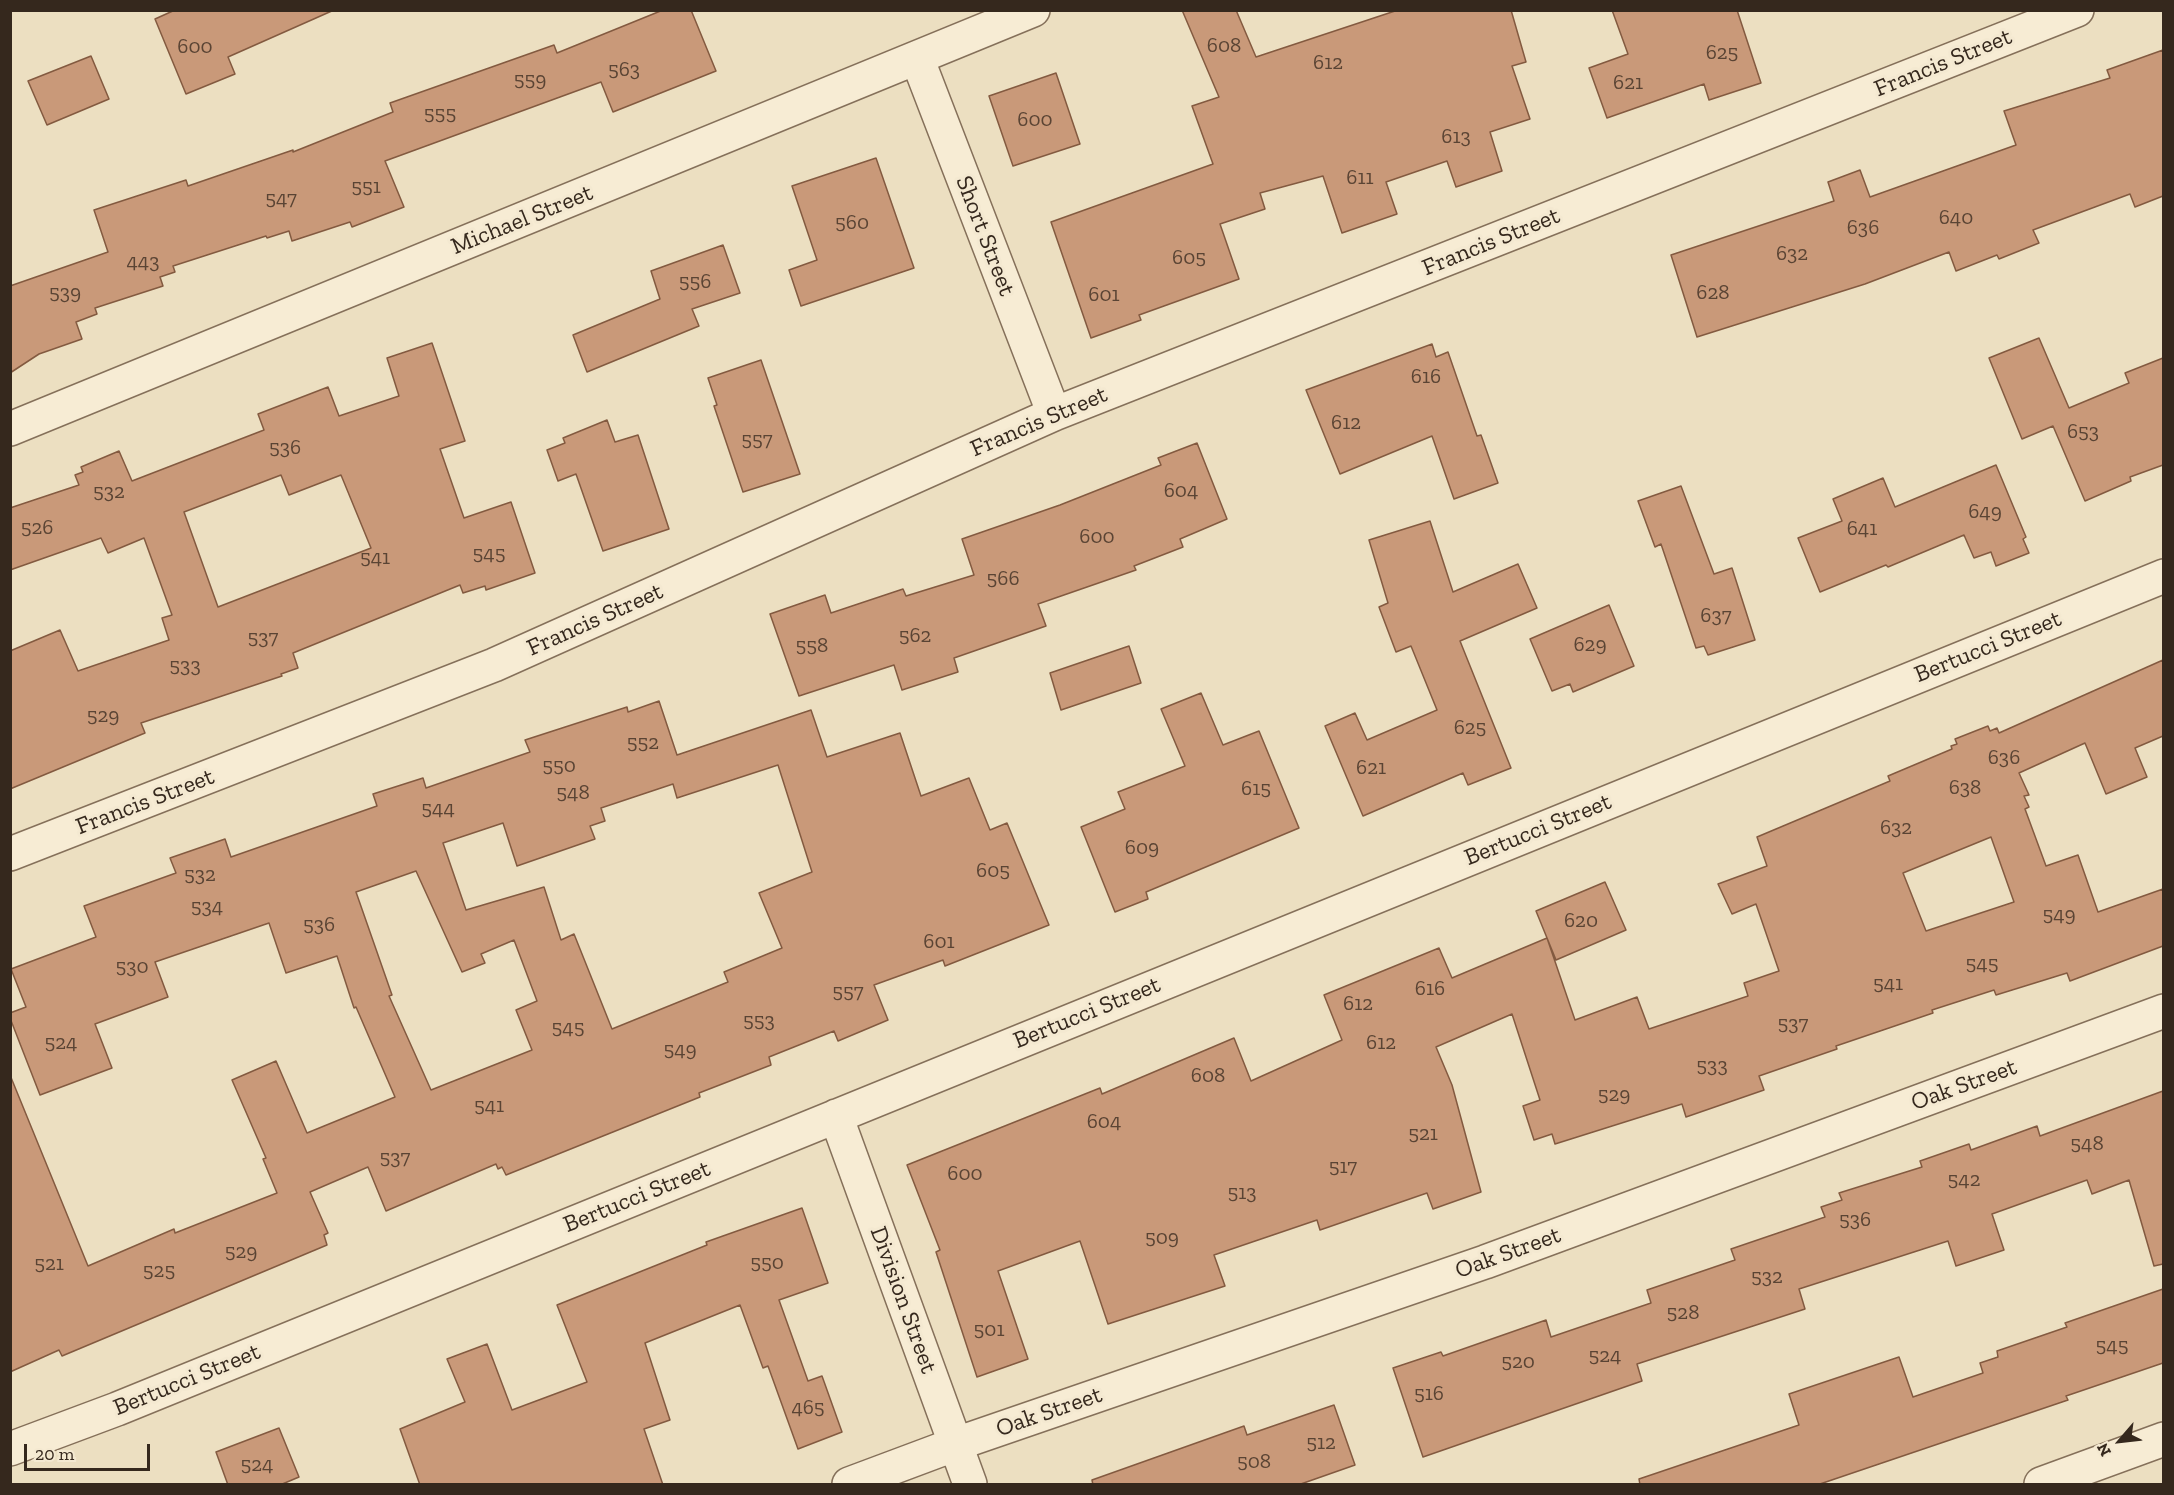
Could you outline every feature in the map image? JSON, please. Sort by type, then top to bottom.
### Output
[{"type":"street","name":"Michael Street","points":[[10,429],[1033,10]]},
{"type":"street","name":"Francis Street","points":[[10,855],[494,665],[1054,414],[2077,10]]},
{"type":"street","name":"Short Street","points":[[917,58],[1054,414]]},
{"type":"street","name":"Bertucci Street","points":[[10,1449],[117,1409],[2163,576]]},
{"type":"street","name":"Oak Street","points":[[849,1485],[956,1444],[1485,1262],[2163,1011]]},
{"type":"street","name":"Division Street","points":[[836,1116],[970,1485]]},
{"type":"street","points":[[2041,1485],[2163,1439]]},
{"type":"building","points":[[175,10],[334,10],[228,57],[235,74],[186,94],[155,19]]},
{"type":"building","points":[[663,10],[691,10],[716,71],[613,112],[601,82],[385,161],[404,207],[352,227],[350,222],[292,241],[289,231],[267,238],[266,236],[173,266],[175,272],[160,277],[163,286],[95,308],[97,314],[76,322],[82,339],[39,354],[10,373],[10,286],[108,252],[94,210],[186,180],[188,186],[293,150],[293,152],[393,112],[390,103],[554,45],[557,53]]},
{"type":"building","points":[[1182,10],[1236,10],[1256,57],[1398,10],[1511,10],[1526,62],[1512,66],[1530,119],[1490,132],[1502,171],[1456,187],[1447,161],[1386,182],[1397,214],[1342,233],[1323,176],[1260,193],[1265,209],[1220,224],[1239,279],[1139,315],[1141,320],[1091,338],[1051,222],[1213,164],[1192,106],[1219,97]]},
{"type":"building","points":[[1612,10],[1737,10],[1761,83],[1709,100],[1704,84],[1607,118],[1589,68],[1628,54]]},
{"type":"building","points":[[2163,50],[2163,196],[2135,207],[2130,194],[2033,230],[2039,243],[1999,259],[1997,255],[1956,271],[1949,252],[1865,284],[1697,337],[1671,255],[1834,201],[1828,182],[1860,170],[1870,197],[2016,145],[2004,111],[2110,78],[2107,70]]},
{"type":"building","points":[[91,56],[109,99],[47,125],[28,81]]},
{"type":"building","points":[[1056,73],[1080,144],[1013,166],[989,96]]},
{"type":"building","points":[[876,158],[914,268],[801,306],[789,270],[817,260],[792,186]]},
{"type":"building","points":[[723,245],[740,293],[692,309],[699,326],[587,372],[573,335],[660,299],[651,271]]},
{"type":"building","points":[[2039,338],[2069,408],[2129,383],[2125,373],[2163,358],[2163,465],[2130,477],[2131,481],[2085,501],[2053,426],[2022,439],[1989,358]]},
{"type":"building","points":[[432,343],[465,441],[440,449],[464,518],[511,502],[535,573],[486,590],[485,586],[463,593],[460,585],[293,653],[298,668],[281,674],[282,676],[141,723],[145,733],[10,789],[10,651],[60,630],[78,671],[169,640],[162,618],[172,615],[144,538],[108,553],[101,538],[10,570],[10,508],[79,485],[75,475],[83,472],[81,467],[119,451],[132,481],[264,430],[258,414],[328,387],[339,416],[399,396],[387,358]],"holes":[[[281,475],[289,495],[341,475],[371,548],[218,607],[184,512]]]},
{"type":"building","points":[[1432,344],[1436,357],[1448,352],[1477,436],[1481,435],[1498,483],[1454,499],[1432,436],[1340,474],[1306,390]]},
{"type":"building","points":[[761,360],[800,474],[743,492],[714,406],[717,405],[708,378]]},
{"type":"building","points":[[607,420],[615,442],[638,435],[669,529],[603,551],[576,474],[558,481],[547,450],[565,443],[563,438]]},
{"type":"building","points":[[1197,443],[1227,519],[1180,539],[1183,547],[1134,566],[1136,570],[1038,604],[1046,626],[954,658],[958,672],[902,690],[894,665],[799,696],[770,614],[825,595],[831,613],[903,589],[906,596],[974,575],[962,539],[1060,505],[1161,465],[1158,458]]},
{"type":"building","points":[[1996,465],[2026,537],[2023,539],[2029,553],[1996,566],[1991,552],[1974,558],[1964,535],[1820,592],[1798,538],[1842,521],[1833,499],[1883,478],[1895,507]]},
{"type":"building","points":[[1681,486],[1714,574],[1732,568],[1755,640],[1708,655],[1704,646],[1696,648],[1661,544],[1655,547],[1638,501]]},
{"type":"building","points":[[1430,521],[1453,592],[1518,564],[1537,608],[1460,641],[1511,768],[1468,785],[1463,773],[1363,816],[1325,726],[1355,713],[1367,740],[1437,710],[1411,646],[1396,652],[1379,607],[1388,603],[1369,540]]},
{"type":"building","points":[[1609,605],[1634,666],[1573,692],[1570,684],[1552,691],[1530,639]]},
{"type":"building","points":[[1129,646],[1141,683],[1061,710],[1050,673]]},
{"type":"building","points":[[2163,660],[2163,736],[2135,748],[2147,777],[2106,794],[2085,743],[2019,773],[2029,795],[2024,796],[2029,807],[2025,809],[2046,866],[2078,855],[2098,912],[2163,889],[2163,946],[2070,981],[2067,973],[1996,995],[1994,990],[1932,1010],[1933,1013],[1836,1046],[1837,1049],[1759,1076],[1764,1090],[1686,1117],[1682,1104],[1555,1144],[1552,1134],[1534,1140],[1523,1106],[1540,1100],[1512,1014],[1436,1047],[1452,1085],[1481,1192],[1433,1209],[1427,1193],[1320,1230],[1317,1220],[1214,1255],[1225,1286],[1108,1324],[1080,1241],[998,1271],[1028,1359],[977,1377],[936,1252],[940,1250],[907,1165],[1100,1088],[1102,1094],[1234,1038],[1251,1081],[1342,1040],[1324,995],[1439,948],[1452,978],[1547,938],[1575,1020],[1637,997],[1649,1029],[1748,996],[1744,983],[1779,971],[1756,904],[1732,914],[1718,884],[1767,866],[1757,837],[1890,781],[1888,776],[1952,749],[1951,746],[1957,744],[1955,739],[1988,726],[1990,731],[1997,728],[1999,733]],"holes":[[[1991,837],[2014,902],[1926,931],[1903,873]]]},
{"type":"building","points":[[1201,693],[1223,745],[1259,731],[1299,828],[1146,892],[1148,899],[1115,912],[1081,827],[1125,809],[1118,792],[1185,766],[1161,709]]},
{"type":"building","points":[[659,701],[677,755],[811,710],[827,757],[900,733],[921,796],[969,778],[990,830],[1007,823],[1049,925],[945,966],[943,960],[874,985],[888,1020],[838,1041],[834,1031],[769,1057],[771,1065],[699,1093],[700,1097],[506,1175],[502,1167],[498,1169],[496,1164],[386,1211],[368,1167],[310,1192],[328,1233],[324,1235],[327,1245],[62,1356],[59,1350],[10,1372],[10,1075],[88,1266],[174,1229],[175,1233],[277,1193],[263,1159],[266,1158],[232,1080],[276,1061],[307,1133],[395,1097],[356,1007],[354,1008],[337,956],[286,973],[269,923],[155,962],[168,997],[95,1024],[112,1068],[40,1095],[10,1018],[10,1013],[26,1007],[11,969],[96,937],[84,906],[176,873],[170,858],[225,839],[231,857],[377,806],[373,794],[423,778],[426,788],[530,752],[525,740],[627,707],[628,712]],"holes":[[[778,765],[812,872],[759,893],[782,948],[724,972],[728,982],[612,1029],[574,934],[561,940],[544,887],[466,910],[443,843],[503,823],[517,866],[595,839],[590,826],[605,821],[601,808],[673,784],[677,798]],[[416,871],[462,972],[485,963],[481,954],[514,940],[537,1001],[516,1010],[532,1050],[431,1090],[389,996],[392,995],[356,892]]]},
{"type":"building","points":[[1605,882],[1626,930],[1556,960],[1536,911]]},
{"type":"building","points":[[2163,1091],[2163,1264],[2154,1266],[2129,1180],[2092,1194],[2087,1180],[1992,1214],[2004,1250],[1956,1266],[1948,1241],[1799,1289],[1805,1309],[1637,1364],[1642,1381],[1423,1457],[1393,1368],[1441,1352],[1443,1356],[1546,1320],[1551,1337],[1651,1303],[1647,1290],[1735,1260],[1731,1249],[1825,1217],[1821,1207],[1842,1200],[1839,1193],[1922,1167],[1920,1161],[1969,1144],[1971,1150],[2037,1126],[2040,1136]]},
{"type":"building","points":[[802,1208],[828,1283],[779,1300],[808,1381],[822,1376],[842,1432],[798,1449],[768,1366],[763,1368],[740,1305],[645,1343],[670,1420],[644,1429],[663,1485],[420,1485],[400,1429],[465,1402],[447,1359],[487,1344],[512,1410],[587,1382],[557,1305],[707,1245],[706,1242]]},
{"type":"building","points":[[2163,1289],[2163,1363],[2066,1396],[2068,1400],[1817,1485],[1640,1485],[1639,1479],[1799,1425],[1789,1394],[1899,1357],[1913,1397],[1983,1373],[1980,1363],[1998,1357],[1997,1351],[2067,1327],[2065,1323]]},
{"type":"building","points":[[1334,1405],[1355,1465],[1298,1485],[1093,1485],[1092,1480],[1244,1426],[1247,1435]]},
{"type":"building","points":[[279,1428],[299,1477],[280,1485],[228,1485],[216,1452]]}]
